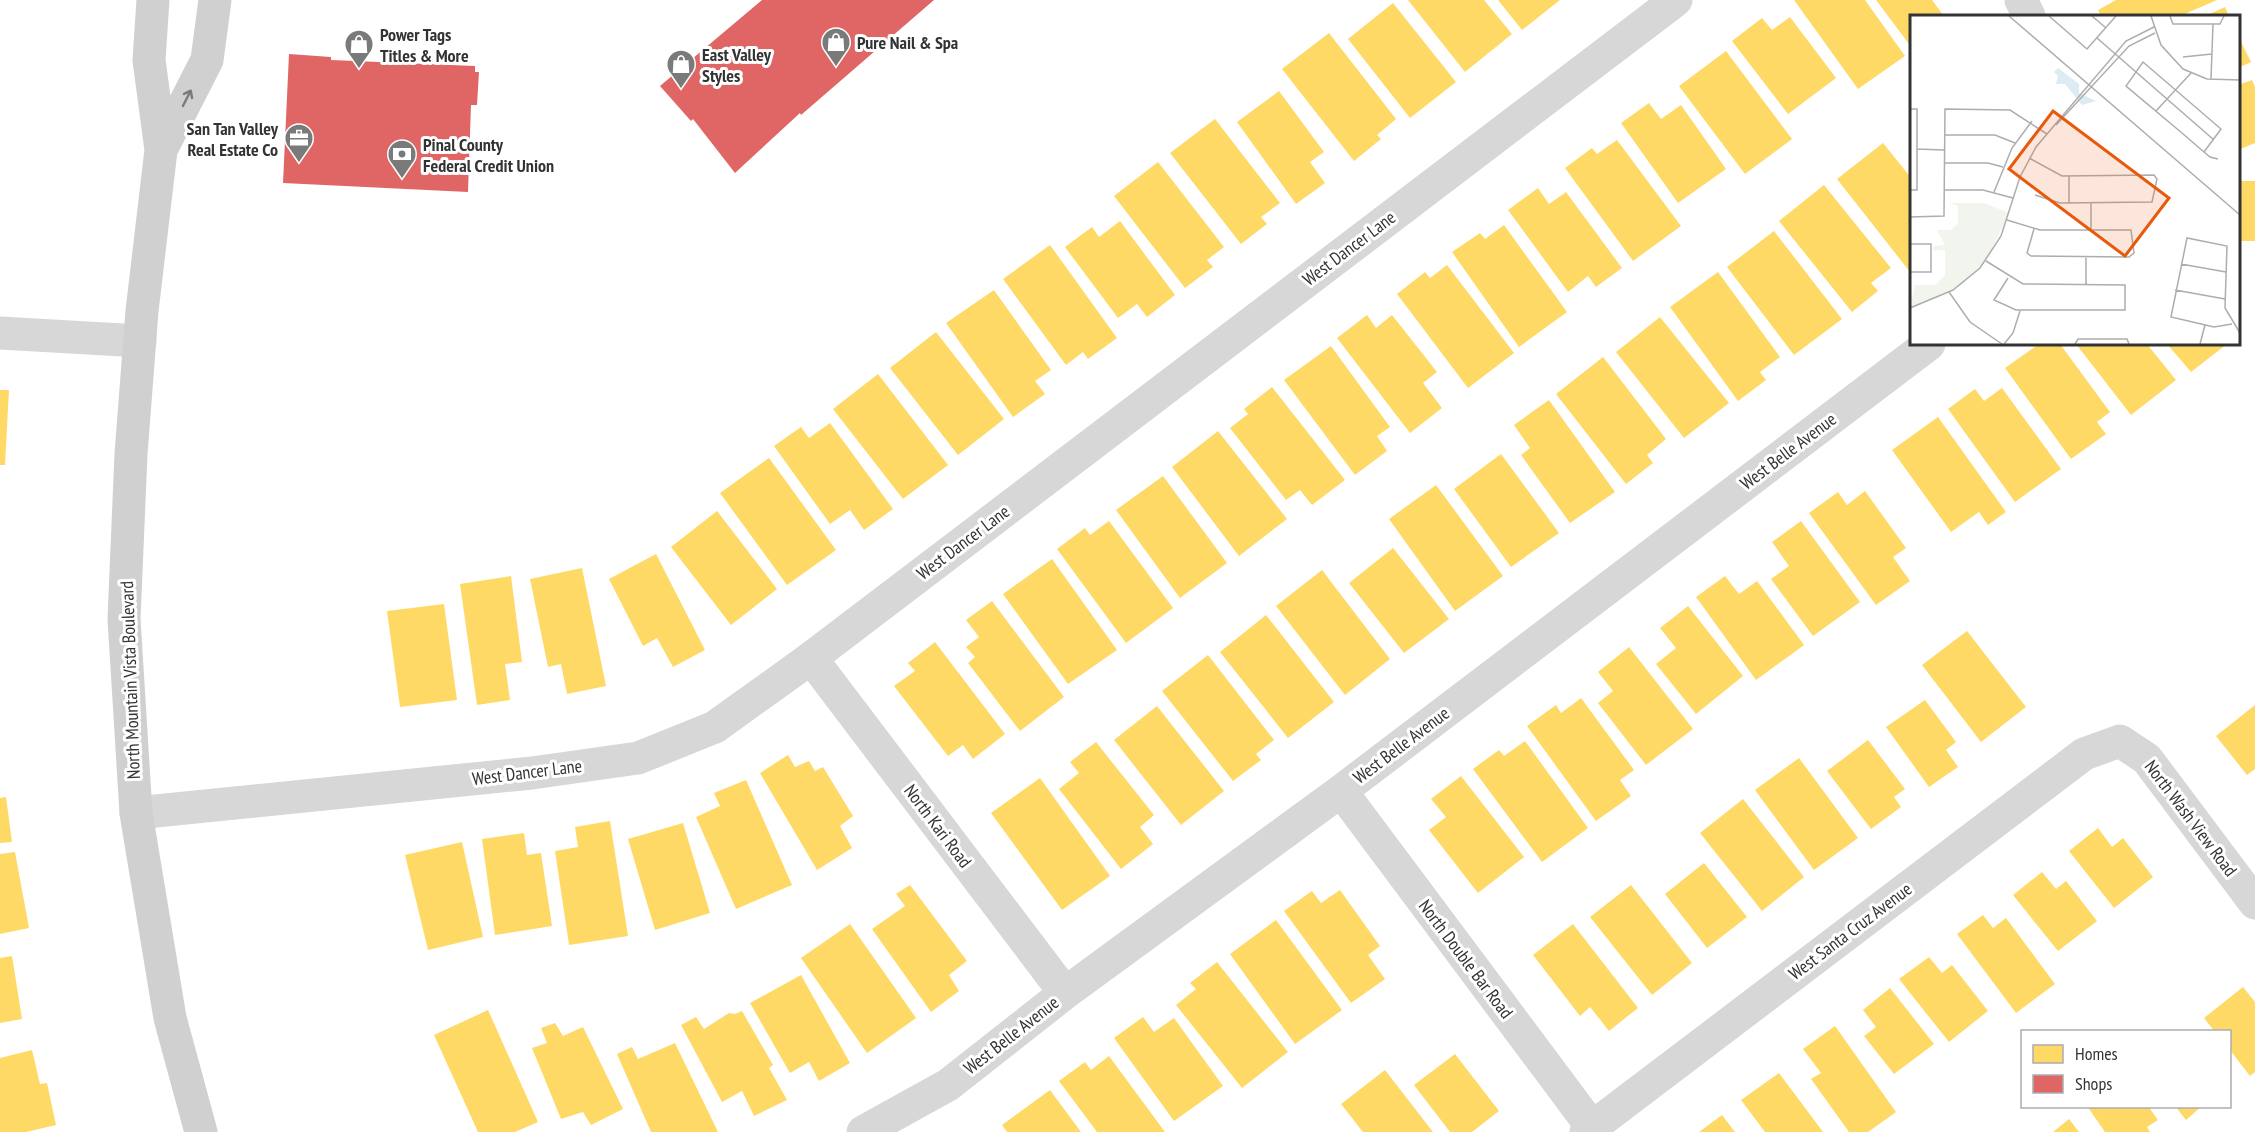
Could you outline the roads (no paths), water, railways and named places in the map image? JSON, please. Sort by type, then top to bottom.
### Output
[{"type":"street","name":"North Mountain Vista Boulevard","points":[[153,0],[149,60],[161,150],[140,341],[131,454],[124,619],[136,813],[170,1018],[201,1132]]},
{"type":"street","name":"North Mountain Vista Boulevard","points":[[161,150],[207,60],[215,0]]},
{"type":"street","name":"West Dancer Lane","points":[[136,813],[532,773],[638,758],[715,727],[811,658],[1676,0]]},
{"type":"street","points":[[2021,0],[2028,15]]},
{"type":"street","points":[[0,333],[140,341]]},
{"type":"street","name":"West Belle Avenue","points":[[863,1132],[948,1085],[1065,993],[1341,791],[1928,345]]},
{"type":"street","name":"North Kari Road","points":[[811,658],[1065,993]]},
{"type":"street","name":"North Wash View Road","points":[[2121,741],[2147,759],[2255,903]]},
{"type":"street","name":"West Santa Cruz Avenue","points":[[1589,1130],[2084,754],[2121,741]]},
{"type":"street","name":"North Double Bar Road","points":[[1341,791],[1589,1130]]},
{"type":"place","name":"Pure Nail & Spa","points":[[836,68]]},
{"type":"place","name":"Power Tags Titles & More","points":[[359,70]]},
{"type":"place","name":"East Valley Styles","points":[[681,90]]},
{"type":"place","name":"San Tan Valley Real Estate Co","points":[[299,164]]},
{"type":"place","name":"Pinal County Federal Credit Union","points":[[402,180]]}]
